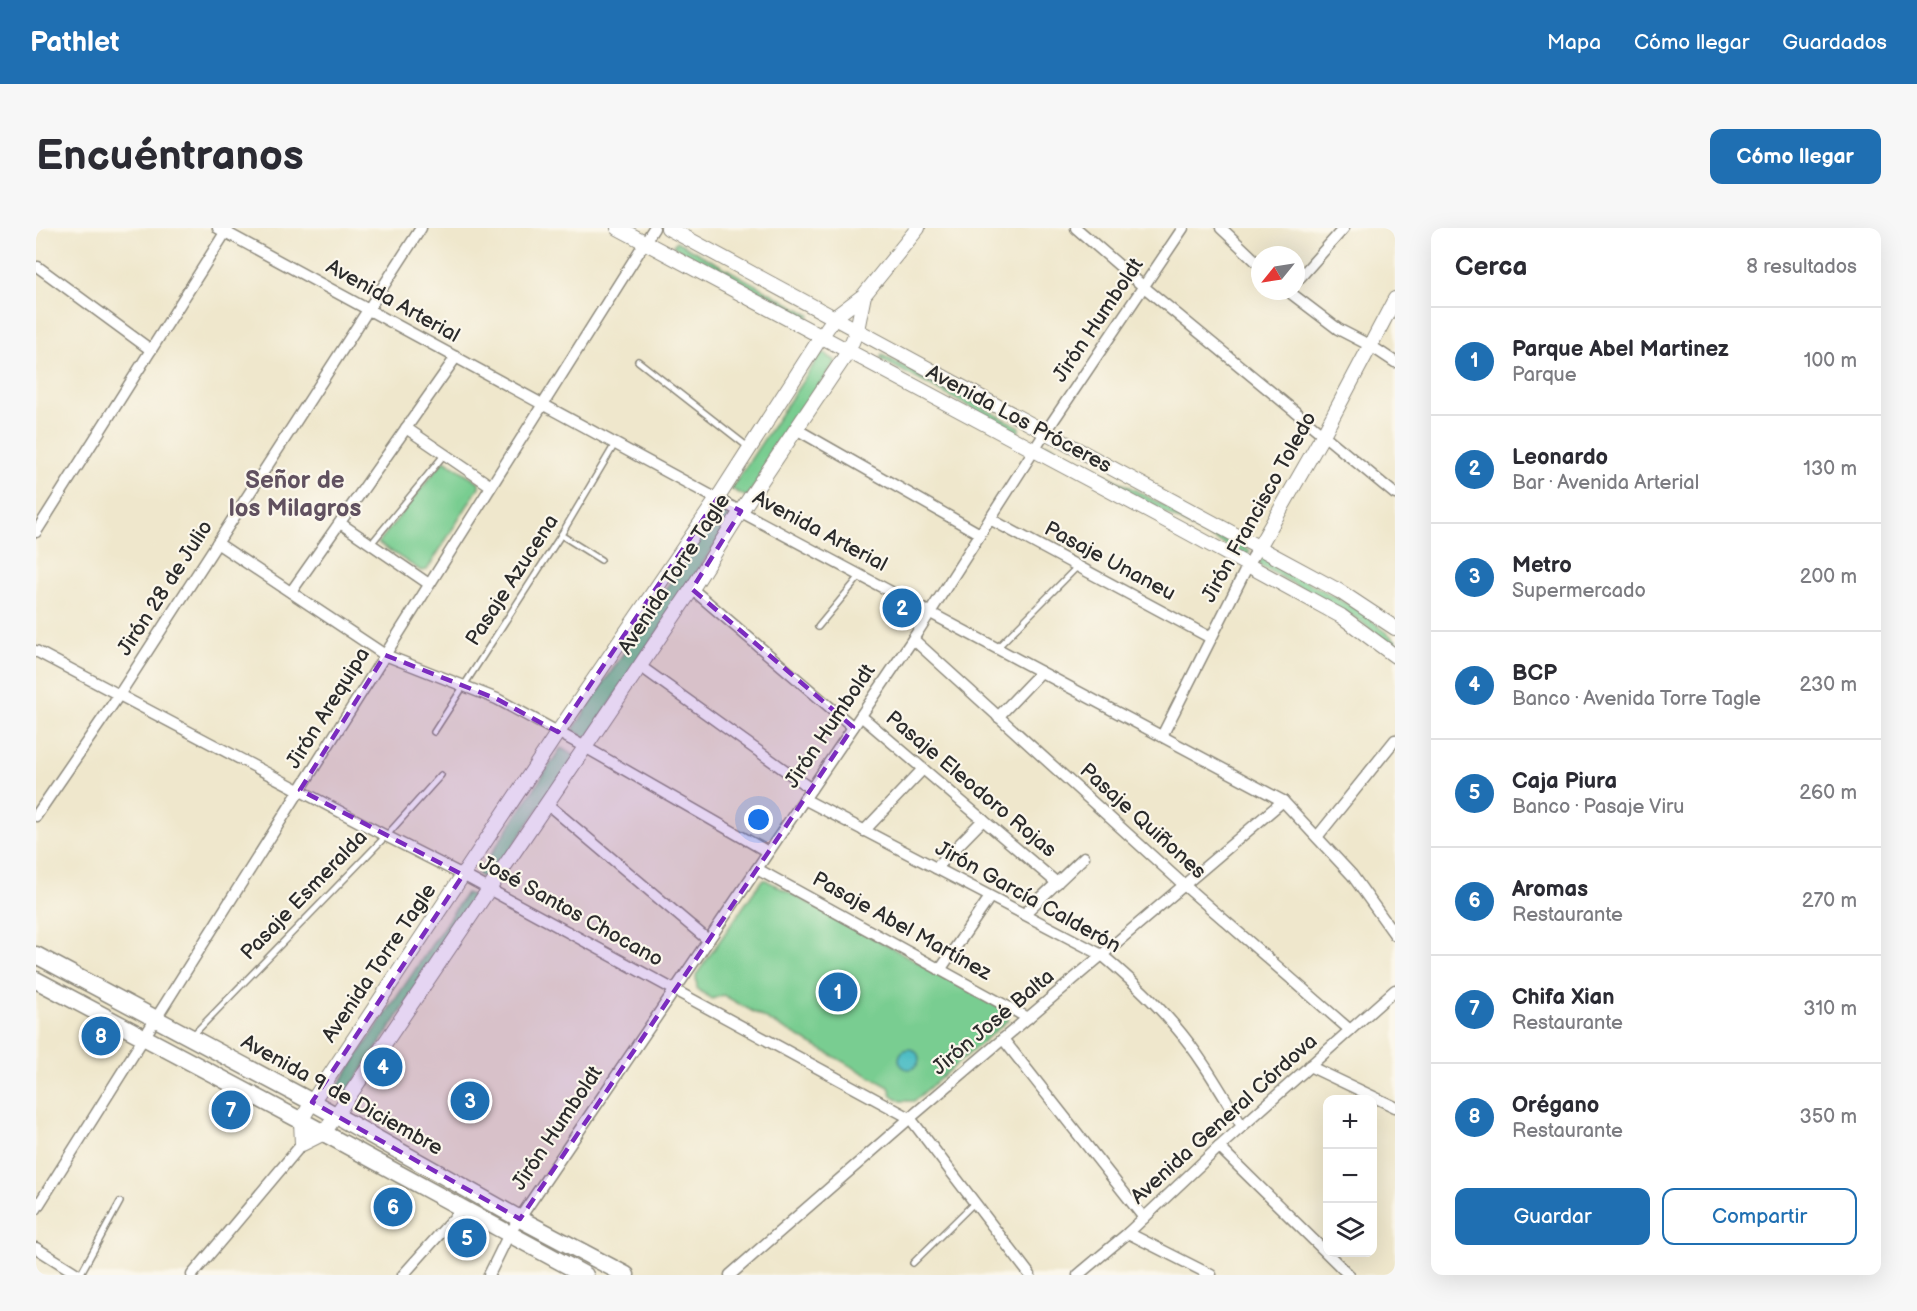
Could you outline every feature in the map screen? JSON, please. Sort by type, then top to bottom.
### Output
[{"type":"main road","name":"Avenida 9 de Diciembre","points":[[36,955],[312,1102],[520,1219],[626,1275]]},
{"type":"main road","name":"Avenida 9 de Diciembre","points":[[36,980],[585,1275]]},
{"type":"street","name":"Jirón 28 de Julio","points":[[36,816],[119,695],[421,228]]},
{"type":"street","name":"Avenida Los Próceres","points":[[618,228],[1341,616],[1395,656]]},
{"type":"street","name":"Jirón Arequipa","points":[[36,1209],[654,228]]},
{"type":"street","name":"Avenida Los Próceres","points":[[668,228],[1339,591],[1395,628]]},
{"type":"street","name":"Avenida Torre Tagle","points":[[301,1121],[558,732],[717,499],[821,337],[835,317],[864,295],[918,228]]},
{"type":"street","points":[[1076,228],[1395,494]]},
{"type":"street","name":"Jirón Humboldt","points":[[489,1275],[509,1234],[913,639],[1034,450],[1183,228]]},
{"type":"street","points":[[1221,228],[1251,256]]},
{"type":"street","points":[[1305,272],[1344,228]]},
{"type":"street","name":"Avenida Arterial","points":[[224,229],[717,499],[1283,801],[1352,875],[1395,934]]},
{"type":"street","points":[[36,532],[224,229]]},
{"type":"street","points":[[38,267],[151,350]]},
{"type":"street","name":"Avenida Torre Tagle","points":[[302,1144],[324,1133],[337,1116],[692,589],[741,511],[848,352],[857,330],[864,295]]},
{"type":"street","name":"Jirón Francisco Toledo","points":[[1162,736],[1248,565],[1323,435],[1395,299]]},
{"type":"street","points":[[1300,300],[1338,328],[1395,362]]},
{"type":"street","points":[[291,592],[456,357]]},
{"type":"street","points":[[406,428],[491,486]]},
{"type":"street","points":[[796,429],[980,534]]},
{"type":"street","name":"Pasaje Unaneu","points":[[990,519],[1211,638]]},
{"type":"street","points":[[340,523],[429,584]]},
{"type":"street","points":[[217,543],[385,654],[496,699],[768,852]]},
{"type":"street","points":[[692,589],[853,727]]},
{"type":"street","name":"Pasaje Quiñones","points":[[913,639],[1184,885],[1350,1030]]},
{"type":"street","name":"José Santos Chocano","points":[[36,651],[463,875],[910,1118],[1030,1275]]},
{"type":"street","points":[[640,666],[811,789]]},
{"type":"street","points":[[998,717],[1041,672]]},
{"type":"street","name":"Pasaje Eleodoro Rojas","points":[[861,716],[1057,883]]},
{"type":"street","points":[[1317,837],[1395,741]]},
{"type":"street","points":[[864,831],[923,769]]},
{"type":"street","name":"Jirón García Calderón","points":[[804,799],[1102,955],[1136,984],[1176,1027],[1208,1071],[1242,1126]]},
{"type":"street","name":"Jirón José Balta","points":[[730,1275],[910,1118],[1283,801]]},
{"type":"street","points":[[546,803],[708,940]]},
{"type":"street","points":[[936,868],[983,820]]},
{"type":"street","points":[[1024,914],[1084,857]]},
{"type":"street","name":"Pasaje Abel Martínez","points":[[757,869],[1028,1018]]},
{"type":"street","points":[[940,970],[990,897]]},
{"type":"street","name":"Avenida General Córdova","points":[[1078,1275],[1128,1233],[1219,1146],[1395,990]]},
{"type":"street","points":[[1003,1039],[1144,1218]]},
{"type":"street","points":[[1309,1066],[1395,1107]]},
{"type":"street","points":[[192,1275],[302,1144],[301,1121]]},
{"type":"street","points":[[1219,1146],[1349,1275]]},
{"type":"street","points":[[403,1275],[463,1209]]},
{"type":"street","points":[[1128,1233],[1211,1275]]},
{"type":"street","points":[[36,1248],[79,1275]]},
{"type":"lane","points":[[638,361],[750,448]]},
{"type":"lane","name":"Pasaje Azucena","points":[[434,732],[561,535],[616,444]]},
{"type":"lane","points":[[371,544],[445,454]]},
{"type":"lane","points":[[561,535],[601,560]]},
{"type":"lane","points":[[997,648],[1078,566]]},
{"type":"lane","points":[[818,627],[861,575]]},
{"type":"lane","name":"Pasaje Esmeralda","points":[[190,1038],[386,836],[441,775]]},
{"type":"lane","points":[[79,1275],[120,1202]]},
{"type":"lane","points":[[913,1263],[975,1203]]},
{"type":"highlighted area","points":[[717,499],[741,511],[692,589],[853,727],[520,1219],[312,1102],[463,875],[300,790],[385,655],[497,699],[558,732]]},
{"type":"green space","points":[[676,241],[810,315],[807,320],[673,246]]},
{"type":"green space","points":[[822,352],[836,361],[747,497],[731,489]]},
{"type":"green space","points":[[882,355],[1020,427],[1018,433],[880,359]]},
{"type":"green space","points":[[1046,443],[1250,551],[1247,556],[1044,450]]},
{"type":"green space","points":[[444,460],[479,482],[479,487],[427,570],[421,571],[378,543]]},
{"type":"green space","points":[[720,506],[734,516],[587,739],[573,730]]},
{"type":"green space","points":[[1261,556],[1362,612],[1395,640],[1395,649],[1356,618],[1259,565]]},
{"type":"green space","points":[[561,748],[575,756],[488,882],[478,874]]},
{"type":"green space","points":[[762,880],[766,880],[1007,1010],[1008,1020],[914,1101],[901,1101],[892,1095],[889,1087],[723,995],[712,999],[697,989],[696,975]]},
{"type":"green space","points":[[466,893],[477,898],[348,1091],[338,1086]]},
{"type":"water","points":[[909,1049],[916,1052],[919,1059],[916,1066],[909,1069],[902,1066],[899,1059],[902,1052]]},
{"type":"place","name":"Leonardo","points":[[902,608]]},
{"type":"place","name":"Parque Abel Martinez","points":[[838,992]]},
{"type":"place","name":"Orégano","points":[[101,1036]]},
{"type":"place","name":"BCP","points":[[383,1067]]},
{"type":"place","name":"Metro","points":[[470,1101]]},
{"type":"place","name":"Chifa Xian","points":[[231,1110]]},
{"type":"place","name":"Aromas","points":[[393,1207]]},
{"type":"place","name":"Caja Piura","points":[[467,1238]]},
{"type":"district","name":"Señor de los Milagros","points":[[295,494]]}]
